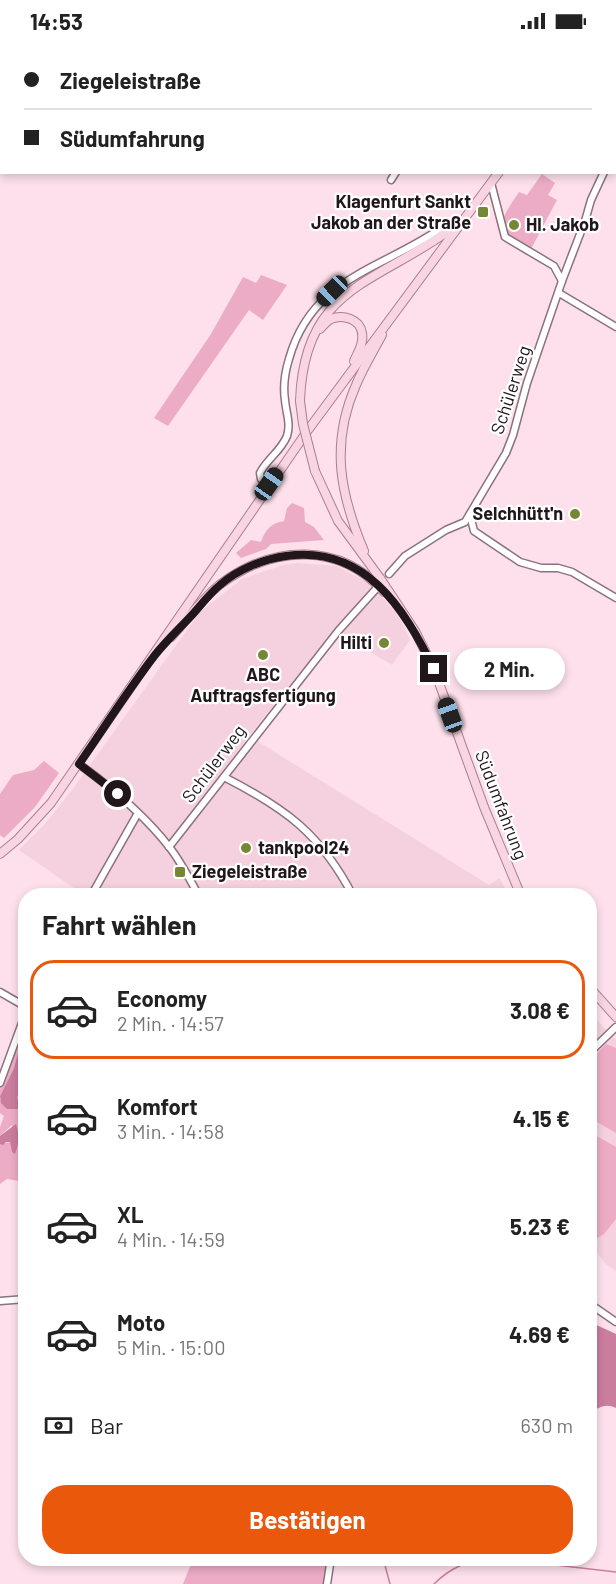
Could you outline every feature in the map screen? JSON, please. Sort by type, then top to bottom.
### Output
[{"type":"main road","points":[[0,854],[44,812],[156,653],[269,484],[348,373],[498,174]]},
{"type":"main road","name":"Südumfahrung","points":[[463,220],[422,250],[358,285],[345,294],[329,311],[314,334],[304,363],[300,401],[303,424],[315,471],[338,521],[415,631],[434,669],[484,807],[518,888]]},
{"type":"main road","points":[[369,564],[345,502],[340,468],[343,425],[355,386],[392,317]]},
{"type":"main road","points":[[314,334],[330,320],[352,319],[357,323],[363,335],[362,343],[348,373]]},
{"type":"main road","points":[[156,653],[221,584],[258,562],[280,556],[312,554],[353,566],[376,583],[404,615]]},
{"type":"main road","points":[[597,996],[616,1017]]},
{"type":"street","points":[[391,180],[395,174]]},
{"type":"street","name":"Schülerweg","points":[[389,574],[405,556],[446,530],[460,525],[470,515],[506,453],[562,281],[591,200],[603,174]]},
{"type":"street","points":[[491,183],[505,237],[554,266],[562,281]]},
{"type":"street","points":[[269,484],[261,479],[260,472],[282,446],[288,430],[284,399],[286,373],[294,344],[306,322],[321,302],[344,282],[410,248],[443,227],[450,230]]},
{"type":"street","points":[[554,266],[568,265]]},
{"type":"street","points":[[559,292],[616,327]]},
{"type":"street","points":[[470,515],[474,531]]},
{"type":"street","points":[[460,525],[474,531],[520,562],[541,568],[558,568],[572,572],[616,598]]},
{"type":"street","points":[[609,594],[616,589]]},
{"type":"street","name":"Schülerweg","points":[[169,847],[339,630],[375,590]]},
{"type":"street","points":[[79,764],[118,794],[138,813],[169,847],[194,888]]},
{"type":"street","points":[[224,777],[269,801],[300,824],[325,850],[348,888]]},
{"type":"street","points":[[96,888],[138,813]]},
{"type":"street","points":[[0,992],[18,1004]]},
{"type":"street","points":[[597,1045],[616,1027]]},
{"type":"street","points":[[0,1083],[18,1032]]},
{"type":"street","points":[[0,1301],[18,1300]]},
{"type":"street","points":[[597,1309],[616,1322]]},
{"type":"street","points":[[327,1584],[330,1566]]},
{"type":"shaded area","points":[[542,174],[555,183],[548,195],[557,200],[531,249],[510,237],[502,226],[506,213],[519,192],[527,195]]},
{"type":"shaded area","points":[[261,275],[287,285],[263,320],[249,310],[168,426],[154,418],[211,334],[243,277],[256,283]]},
{"type":"shaded area","points":[[292,503],[304,508],[305,522],[314,527],[324,540],[271,544],[266,549],[241,558],[236,553],[251,540],[261,542],[269,528],[275,523],[284,521],[287,508]]},
{"type":"shaded area","points":[[297,563],[336,566],[371,584],[398,615],[410,640],[392,665],[334,630],[249,736],[489,885],[500,878],[505,888],[74,888],[19,850],[44,825],[72,790],[200,612],[242,579],[283,565]]},
{"type":"shaded area","points":[[44,761],[59,773],[35,807],[4,838],[0,835],[0,794],[13,775],[34,770]]},
{"type":"shaded area","points":[[597,1020],[616,1040],[616,1271],[606,1264],[597,1253]]},
{"type":"shaded area","points":[[18,1032],[18,1053],[14,1068],[0,1096],[0,1083]]},
{"type":"shaded area","points":[[606,1044],[616,1048],[616,1133],[597,1122],[597,1054]]},
{"type":"shaded area","points":[[18,1053],[18,1109],[7,1109],[1,1103],[0,1096],[14,1068]]},
{"type":"shaded area","points":[[0,1099],[7,1109],[18,1108],[18,1181],[7,1179],[0,1184],[0,1144],[11,1142],[12,1151],[12,1125],[0,1136],[4,1116],[0,1113]]},
{"type":"shaded area","points":[[16,1124],[18,1144],[15,1154],[12,1152],[10,1142],[0,1144],[0,1136]]},
{"type":"shaded area","points":[[597,1136],[616,1147],[616,1219],[604,1234],[597,1238]]},
{"type":"shaded area","points":[[597,1325],[616,1334],[616,1408],[602,1407],[597,1410]]},
{"type":"shaded area","points":[[190,1566],[327,1566],[324,1584],[183,1584]]},
{"type":"waterway","points":[[385,1566],[390,1584]]},
{"type":"waterway","points":[[434,1584],[458,1566]]},
{"type":"waterway","points":[[564,1566],[616,1572]]},
{"type":"place","name":"Klagenfurt Sankt Jakob an der Straße","points":[[483,212]]},
{"type":"place","name":"Hl. Jakob","points":[[514,225]]},
{"type":"place","name":"Selchhütt'n","points":[[575,514]]},
{"type":"place","name":"Hilti","points":[[384,643]]},
{"type":"place","name":"ABC Auftragsfertigung","points":[[263,655]]},
{"type":"place","name":"tankpool24","points":[[246,848]]},
{"type":"place","name":"Ziegeleistraße","points":[[180,872]]},
{"type":"route","points":[[118,794],[79,764],[156,653],[221,584],[258,562],[280,556],[312,554],[342,561],[365,573],[404,615],[415,631],[434,669]]}]
